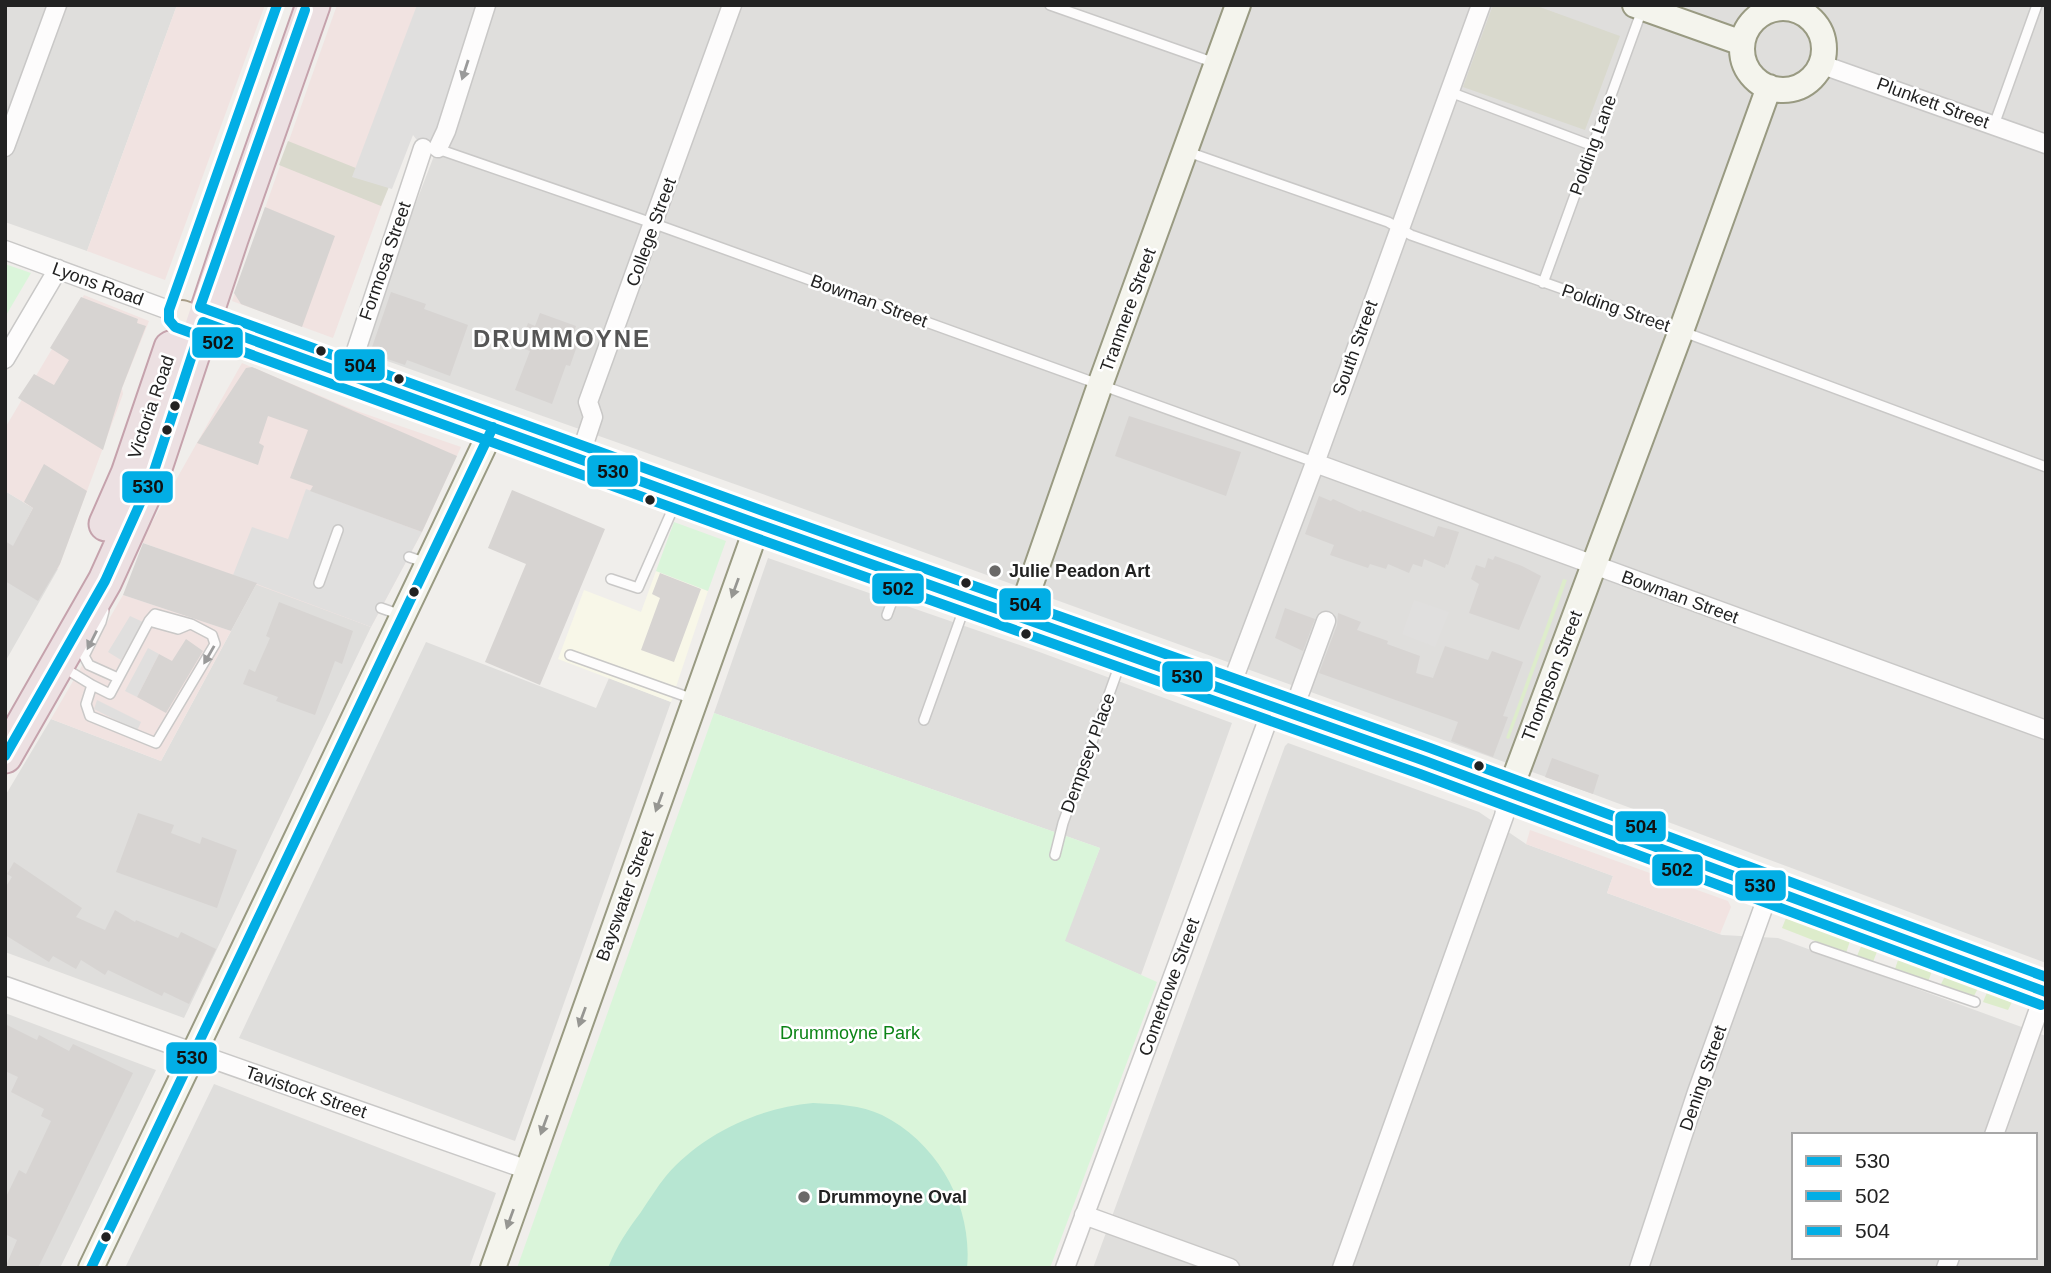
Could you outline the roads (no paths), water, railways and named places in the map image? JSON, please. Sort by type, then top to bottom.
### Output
[{"type":"highway","name":"Victoria Road","points":[[5,757],[111,574],[152,477],[193,318],[292,5]]},
{"type":"highway","name":"Victoria Road","points":[[5,715],[32,670],[101,537],[193,318],[313,5]]},
{"type":"main road","name":"Lyons Road","points":[[193,318],[758,524],[1273,706],[2045,992]]},
{"type":"street","points":[[5,147],[57,5]]},
{"type":"street","name":"Formosa Street","points":[[348,374],[378,281],[430,148],[446,131],[486,5]]},
{"type":"street","name":"College Street","points":[[579,459],[593,417],[588,402],[732,5]]},
{"type":"street","name":"Tranmere Street","points":[[1020,615],[1238,5]]},
{"type":"street","name":"South Street","points":[[1229,691],[1480,5]]},
{"type":"street","points":[[1638,7],[1742,43]]},
{"type":"street","points":[[1798,8],[1817,27],[1828,67],[1793,88],[1769,87],[1757,80],[1748,70],[1742,43],[1745,31],[1762,13],[1773,9],[1798,8]]},
{"type":"street","name":"Plunkett Street","points":[[1828,67],[2046,144]]},
{"type":"street","name":"Thompson Street","points":[[1342,1268],[1504,816],[1509,793],[1769,87]]},
{"type":"street","name":"Lyons Road","points":[[5,250],[193,318]]},
{"type":"street","points":[[7,352],[58,269]]},
{"type":"street","points":[[92,1268],[194,1052],[392,612],[493,427]]},
{"type":"street","name":"Bowman Street","points":[[1314,462],[2046,730]]},
{"type":"street","name":"Bayswater Street","points":[[493,1268],[758,524]]},
{"type":"street","points":[[1300,692],[1326,621]]},
{"type":"street","name":"Cometrowe Street","points":[[1065,1268],[1273,706]]},
{"type":"street","name":"Dening Street","points":[[1639,1268],[1697,1092],[1770,889]]},
{"type":"street","name":"Tavistock Street","points":[[5,986],[528,1170]]},
{"type":"street","points":[[1995,1133],[2045,992]]},
{"type":"street","points":[[1084,1215],[1230,1268]]},
{"type":"lane","points":[[1050,5],[1217,64]]},
{"type":"lane","points":[[1994,125],[2037,5]]},
{"type":"lane","name":"Polding Lane","points":[[1543,283],[1593,146],[1638,7]]},
{"type":"lane","points":[[1450,92],[1593,146]]},
{"type":"lane","name":"Bowman Street","points":[[430,148],[654,223],[1314,462]]},
{"type":"lane","name":"Polding Street","points":[[1186,152],[1388,222],[1411,235],[1681,331],[2046,467]]},
{"type":"lane","points":[[611,579],[638,588],[679,495]]},
{"type":"lane","points":[[319,583],[338,530]]},
{"type":"lane","points":[[887,615],[902,573]]},
{"type":"lane","points":[[111,574],[101,622],[84,656],[89,666],[118,678]]},
{"type":"lane","points":[[924,720],[968,597]]},
{"type":"lane","points":[[59,665],[110,694],[151,616],[161,614],[191,624],[212,635],[215,644],[156,743],[90,716],[86,704],[92,685]]},
{"type":"lane","name":"Dempsey Place","points":[[1055,855],[1063,823],[1123,653]]},
{"type":"lane","points":[[570,655],[695,700]]},
{"type":"lane","points":[[1815,947],[1975,1002]]},
{"type":"place","name":"Julie Peadon Art","points":[[995,571]]},
{"type":"place","name":"Drummoyne Oval","points":[[804,1197]]},
{"type":"district","name":"DRUMMOYNE","points":[[562,339]]},
{"type":"park label","name":"Drummoyne Park","points":[[850,1033]]}]
